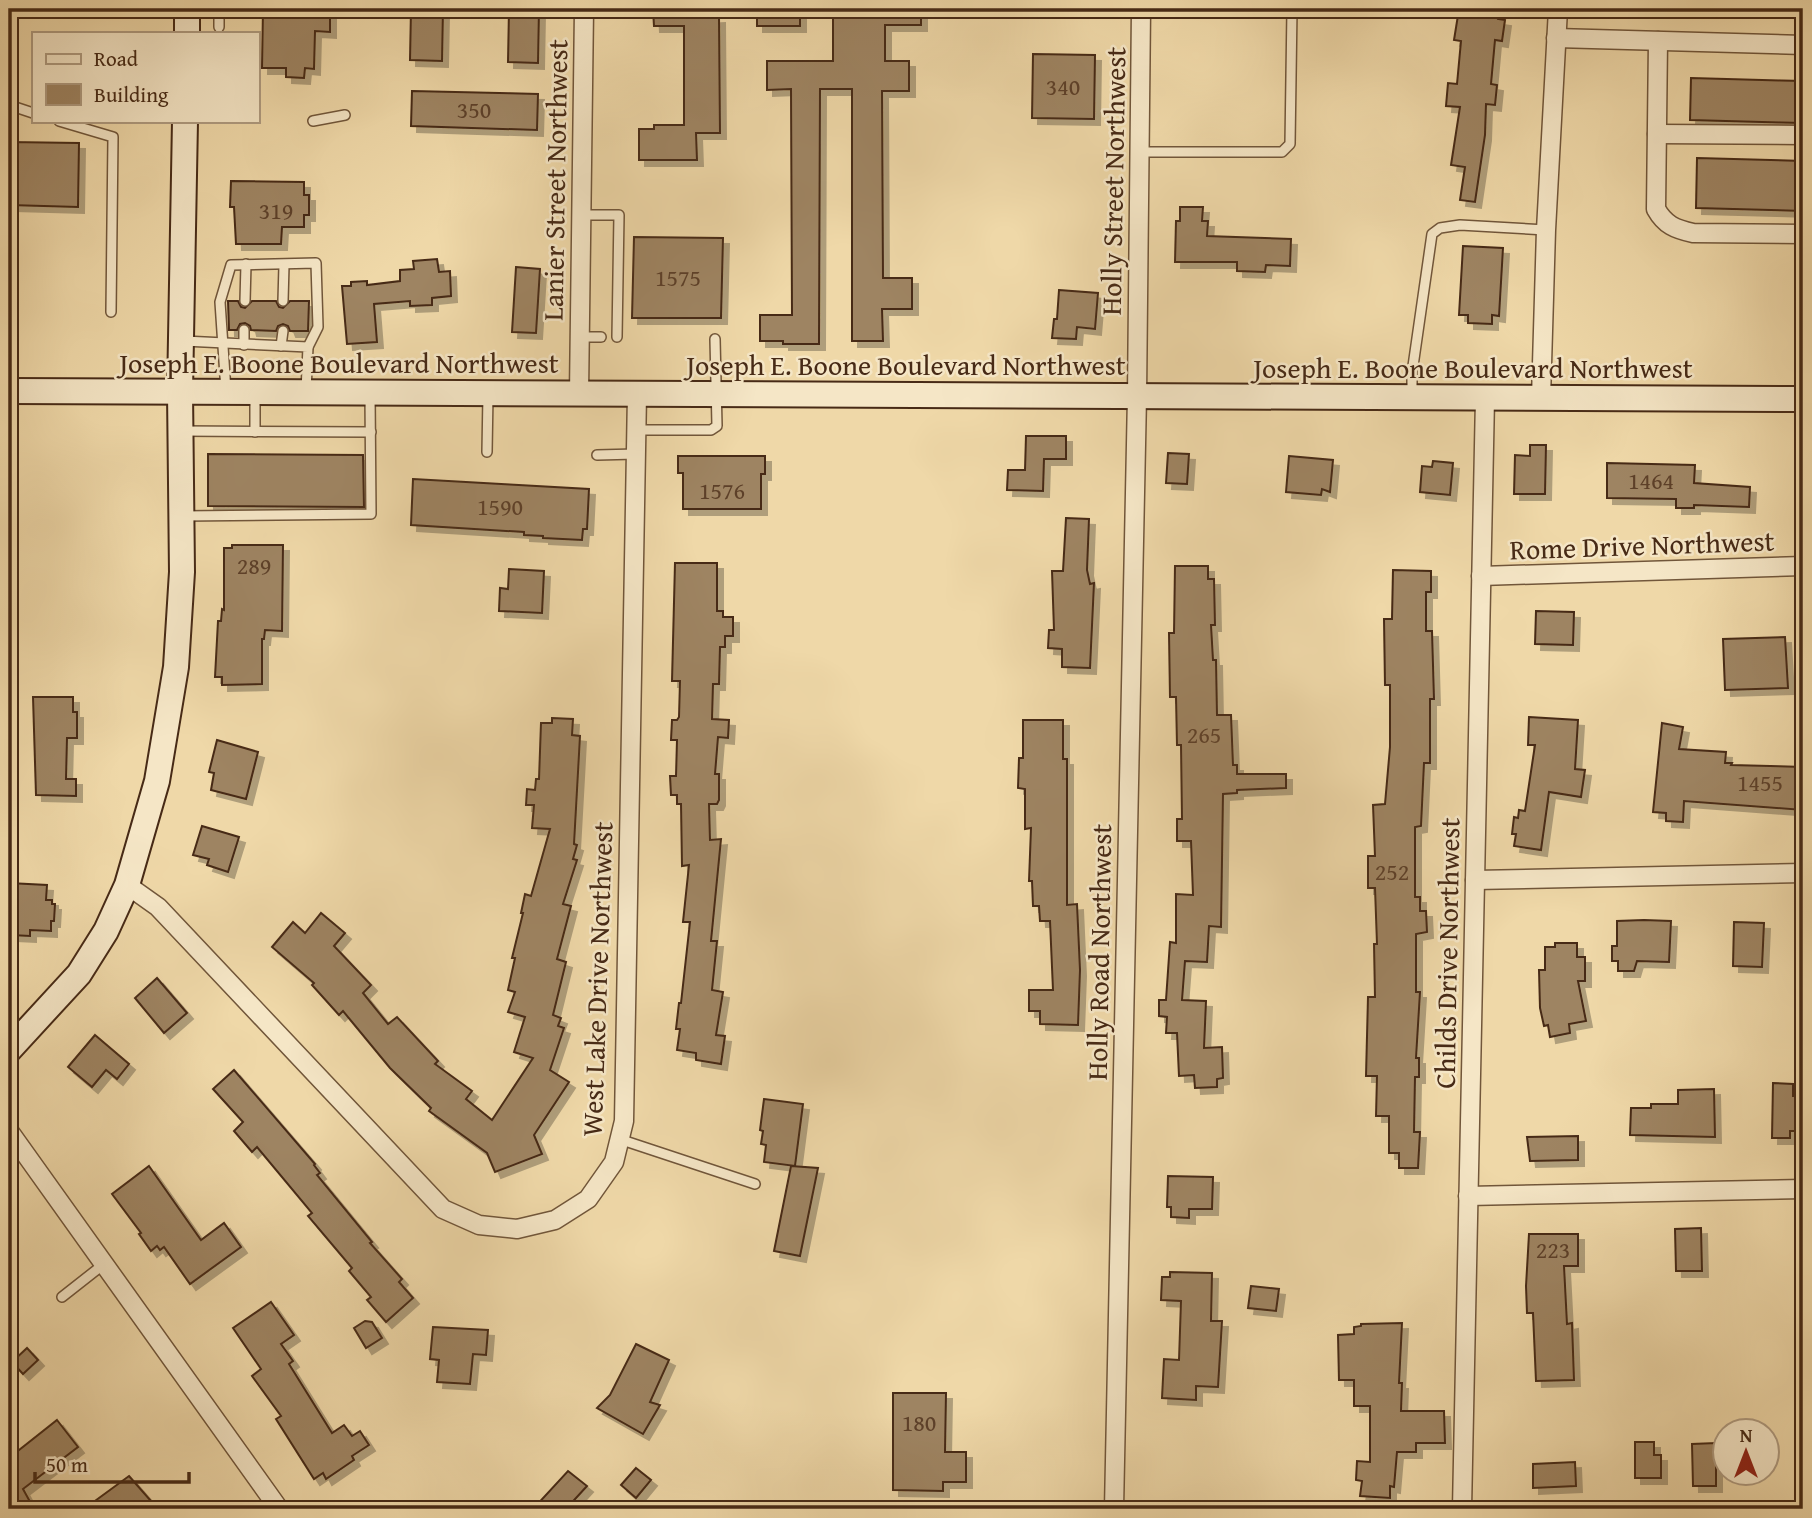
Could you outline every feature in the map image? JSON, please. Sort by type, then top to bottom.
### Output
[{"type":"main road","points":[[187,9],[187,32]]},
{"type":"main road","points":[[9,1050],[79,974],[106,931],[127,885],[158,781],[176,667],[182,572],[180,392],[185,122]]},
{"type":"main road","name":"Joseph E. Boone Boulevard Northwest","points":[[9,391],[1803,399]]},
{"type":"street","name":"Lanier Street Northwest","points":[[579,394],[584,9]]},
{"type":"street","name":"Holly Street Northwest","points":[[1137,396],[1142,9]]},
{"type":"street","points":[[1541,398],[1546,230],[1558,9]]},
{"type":"street","points":[[1556,38],[1803,45]]},
{"type":"street","points":[[1658,41],[1656,209],[1663,222],[1693,233],[1803,234]]},
{"type":"street","points":[[1657,134],[1803,135]]},
{"type":"street","name":"West Lake Drive Northwest","points":[[127,885],[158,907],[443,1209],[479,1226],[517,1229],[555,1220],[588,1199],[614,1162],[624,1108],[637,394]]},
{"type":"street","name":"Holly Road Northwest","points":[[1114,1509],[1137,396]]},
{"type":"street","name":"Childs Drive Northwest","points":[[1462,1509],[1485,398]]},
{"type":"street","name":"Rome Drive Northwest","points":[[1481,576],[1803,566]]},
{"type":"street","points":[[1475,880],[1803,873]]},
{"type":"street","points":[[9,1131],[279,1509]]},
{"type":"street","points":[[1468,1196],[1803,1189]]},
{"type":"lane","points":[[219,9],[219,27]]},
{"type":"lane","points":[[1140,152],[1282,152],[1290,144],[1292,9]]},
{"type":"lane","points":[[9,106],[32,113]]},
{"type":"lane","points":[[313,121],[345,115]]},
{"type":"lane","points":[[62,122],[113,137],[111,312]]},
{"type":"lane","points":[[581,215],[619,215],[617,337]]},
{"type":"lane","points":[[1412,397],[1412,373],[1432,234],[1440,228],[1460,225],[1546,230]]},
{"type":"lane","points":[[226,392],[220,302],[231,265],[316,263],[318,327],[308,347],[306,393]]},
{"type":"lane","points":[[245,301],[246,264]]},
{"type":"lane","points":[[283,301],[284,265]]},
{"type":"lane","points":[[244,330],[244,345]]},
{"type":"lane","points":[[281,346],[283,331]]},
{"type":"lane","points":[[580,337],[601,337]]},
{"type":"lane","points":[[637,430],[711,430],[716,426],[715,339]]},
{"type":"lane","points":[[181,341],[308,347]]},
{"type":"lane","points":[[255,393],[255,432]]},
{"type":"lane","points":[[181,516],[372,514],[370,393]]},
{"type":"lane","points":[[487,453],[488,393]]},
{"type":"lane","points":[[180,431],[371,432]]},
{"type":"lane","points":[[597,454],[636,453]]},
{"type":"lane","points":[[619,1139],[755,1184]]},
{"type":"lane","points":[[62,1297],[104,1264]]},
{"type":"building","points":[[263,9],[330,9],[330,32],[315,31],[314,69],[305,68],[304,78],[286,77],[286,68],[262,68]]},
{"type":"building","points":[[411,9],[443,9],[442,61],[410,60]]},
{"type":"building","points":[[509,9],[539,9],[538,63],[508,62]]},
{"type":"building","points":[[653,9],[698,9],[698,18],[719,17],[720,133],[696,133],[697,160],[639,160],[639,129],[654,129],[654,125],[684,125],[684,26],[654,26]]},
{"type":"building","points":[[757,9],[800,9],[800,26],[757,26]]},
{"type":"building","points":[[833,9],[921,9],[921,25],[885,25],[885,61],[909,61],[909,91],[882,91],[883,278],[912,278],[912,309],[882,309],[883,341],[852,341],[852,89],[820,89],[819,344],[760,341],[760,315],[792,315],[791,89],[767,90],[767,61],[833,61]]},
{"type":"building","points":[[1459,9],[1499,9],[1498,19],[1505,20],[1502,41],[1495,40],[1491,84],[1497,85],[1495,105],[1486,104],[1485,135],[1475,202],[1460,200],[1465,167],[1451,165],[1460,107],[1446,106],[1448,83],[1457,84],[1461,41],[1454,40]]},
{"type":"building","points":[[1033,54],[1095,55],[1094,119],[1032,118]]},
{"type":"building","points":[[1691,78],[1803,81],[1803,123],[1690,120]]},
{"type":"building","points":[[412,91],[538,94],[537,130],[411,126]]},
{"type":"building","points":[[9,142],[79,143],[78,207],[9,205]]},
{"type":"building","points":[[1697,158],[1803,161],[1803,211],[1696,208]]},
{"type":"building","points":[[231,181],[304,182],[304,195],[309,195],[309,215],[304,215],[304,227],[282,227],[281,244],[236,244],[234,207],[230,207]]},
{"type":"building","points":[[1180,207],[1203,207],[1202,221],[1208,221],[1207,236],[1291,239],[1290,266],[1266,265],[1265,272],[1237,271],[1237,262],[1175,262],[1176,221],[1180,221]]},
{"type":"building","points":[[634,237],[723,238],[721,318],[632,318]]},
{"type":"building","points":[[1463,246],[1503,248],[1499,316],[1492,315],[1492,324],[1468,323],[1468,315],[1459,315]]},
{"type":"building","points":[[437,259],[439,272],[450,271],[451,296],[432,298],[432,305],[410,306],[410,301],[374,304],[377,342],[347,344],[342,286],[351,286],[351,282],[367,281],[367,285],[400,281],[400,270],[414,269],[413,261]]},
{"type":"building","points":[[516,267],[540,269],[536,333],[512,332]]},
{"type":"building","points":[[1059,290],[1098,293],[1095,329],[1077,327],[1076,339],[1052,338],[1054,319],[1057,319]]},
{"type":"building","points":[[228,301],[238,301],[241,307],[245,308],[252,301],[276,301],[279,307],[283,308],[290,301],[309,301],[308,331],[290,331],[288,326],[283,324],[278,326],[276,331],[251,330],[245,323],[240,324],[237,330],[229,330]]},
{"type":"building","points":[[1026,436],[1066,436],[1066,459],[1044,459],[1043,491],[1007,490],[1008,470],[1025,470]]},
{"type":"building","points":[[1530,445],[1546,445],[1545,494],[1514,494],[1515,455],[1530,456]]},
{"type":"building","points":[[1168,453],[1189,454],[1187,484],[1166,483]]},
{"type":"building","points":[[208,454],[363,455],[364,507],[208,506]]},
{"type":"building","points":[[678,456],[765,456],[765,474],[761,474],[761,509],[683,509],[683,473],[678,473]]},
{"type":"building","points":[[1289,456],[1333,460],[1330,492],[1322,489],[1321,495],[1286,492]]},
{"type":"building","points":[[1433,461],[1453,463],[1450,495],[1420,492],[1422,466],[1432,467]]},
{"type":"building","points":[[1607,463],[1695,465],[1694,483],[1750,487],[1749,507],[1694,505],[1694,508],[1676,508],[1676,499],[1607,498]]},
{"type":"building","points":[[413,479],[589,489],[587,529],[583,529],[582,540],[543,538],[524,535],[524,532],[411,525]]},
{"type":"building","points":[[1066,518],[1089,519],[1087,570],[1090,584],[1094,583],[1090,668],[1062,667],[1062,649],[1048,648],[1049,630],[1054,630],[1052,571],[1063,571]]},
{"type":"building","points":[[232,545],[283,545],[282,631],[265,630],[262,639],[262,684],[222,685],[222,677],[215,677],[218,621],[221,621],[222,609],[224,610],[224,548],[232,548]]},
{"type":"building","points":[[675,563],[717,563],[717,611],[723,611],[723,617],[733,617],[733,636],[725,636],[725,647],[720,647],[719,684],[713,684],[712,719],[729,720],[728,738],[718,737],[715,774],[719,774],[719,800],[717,804],[709,804],[710,840],[721,839],[711,941],[717,941],[712,990],[723,992],[716,1035],[725,1036],[721,1064],[696,1060],[696,1053],[677,1050],[680,1029],[676,1029],[690,922],[683,922],[689,865],[682,866],[681,804],[677,804],[677,795],[671,795],[670,776],[676,776],[677,740],[671,740],[672,720],[679,717],[680,681],[672,681]]},
{"type":"building","points":[[1175,566],[1208,566],[1208,579],[1214,579],[1215,625],[1211,625],[1213,660],[1216,660],[1217,715],[1231,715],[1233,765],[1237,765],[1237,774],[1286,774],[1286,788],[1237,790],[1237,793],[1223,794],[1221,927],[1209,926],[1207,962],[1185,961],[1182,1000],[1206,1001],[1204,1048],[1222,1047],[1223,1078],[1217,1079],[1217,1087],[1195,1088],[1194,1075],[1179,1076],[1177,1033],[1166,1033],[1167,1017],[1159,1016],[1159,1000],[1166,1000],[1170,942],[1176,943],[1176,894],[1193,895],[1191,841],[1177,841],[1177,819],[1182,819],[1181,745],[1177,745],[1176,697],[1170,697],[1169,633],[1174,633]]},
{"type":"building","points":[[509,569],[544,571],[542,613],[499,611],[500,588],[508,589]]},
{"type":"building","points":[[1393,570],[1431,571],[1431,592],[1426,592],[1426,631],[1432,631],[1434,699],[1430,699],[1430,763],[1424,763],[1421,826],[1415,827],[1415,897],[1420,897],[1420,911],[1426,911],[1427,932],[1416,934],[1416,992],[1420,992],[1416,1058],[1419,1058],[1419,1077],[1415,1077],[1414,1132],[1420,1132],[1418,1168],[1399,1168],[1399,1153],[1389,1153],[1389,1116],[1376,1116],[1377,1076],[1366,1076],[1368,997],[1375,997],[1374,944],[1377,944],[1375,888],[1368,888],[1368,856],[1375,856],[1373,805],[1385,804],[1390,747],[1390,685],[1385,685],[1384,619],[1392,619]]},
{"type":"building","points":[[1536,611],[1574,612],[1573,645],[1535,644]]},
{"type":"building","points":[[1785,637],[1788,688],[1725,690],[1723,639]]},
{"type":"building","points":[[33,697],[73,697],[73,712],[77,712],[77,738],[67,738],[66,779],[76,779],[76,796],[36,795]]},
{"type":"building","points":[[1529,717],[1578,720],[1575,769],[1585,770],[1581,797],[1549,792],[1541,850],[1514,846],[1516,834],[1512,834],[1514,817],[1518,818],[1519,810],[1525,811],[1535,745],[1528,745]]},
{"type":"building","points":[[552,718],[573,719],[572,735],[580,736],[574,844],[577,845],[573,859],[577,860],[563,904],[571,906],[557,959],[566,962],[553,1015],[561,1018],[558,1026],[564,1028],[550,1070],[569,1082],[534,1135],[542,1154],[495,1172],[487,1153],[429,1111],[431,1108],[390,1068],[343,1011],[339,1015],[312,985],[314,983],[272,947],[293,922],[305,933],[321,913],[345,933],[334,946],[371,985],[363,993],[388,1024],[397,1017],[438,1061],[435,1064],[472,1091],[466,1099],[492,1120],[533,1058],[514,1052],[525,1017],[508,1012],[515,992],[508,990],[525,894],[531,896],[550,829],[532,828],[534,805],[526,805],[527,789],[535,790],[536,779],[539,779],[541,723],[552,723]]},
{"type":"building","points":[[1023,720],[1063,720],[1063,759],[1067,759],[1067,905],[1077,904],[1080,970],[1078,1025],[1040,1024],[1040,1011],[1029,1011],[1029,990],[1053,990],[1050,921],[1040,921],[1039,906],[1033,906],[1032,881],[1029,881],[1031,828],[1025,829],[1025,789],[1018,788],[1019,758],[1023,758]]},
{"type":"building","points":[[1662,723],[1683,727],[1679,749],[1726,752],[1725,763],[1732,763],[1731,765],[1803,767],[1803,810],[1684,801],[1683,822],[1666,821],[1666,813],[1653,812]]},
{"type":"building","points":[[217,740],[258,752],[246,799],[211,790],[214,773],[209,772]]},
{"type":"building","points":[[202,826],[239,837],[228,872],[207,865],[209,859],[193,855]]},
{"type":"building","points":[[9,883],[47,885],[46,900],[52,900],[52,904],[55,904],[51,931],[30,930],[30,936],[11,935]]},
{"type":"building","points":[[1617,921],[1671,921],[1669,962],[1637,961],[1634,971],[1618,971],[1618,961],[1612,961],[1612,946],[1617,946]]},
{"type":"building","points":[[1734,922],[1764,923],[1762,967],[1733,966]]},
{"type":"building","points":[[1555,943],[1577,943],[1577,957],[1585,957],[1585,981],[1578,981],[1586,1021],[1569,1024],[1570,1033],[1550,1037],[1540,1008],[1539,970],[1545,970],[1545,947],[1555,947]]},
{"type":"building","points":[[157,978],[187,1013],[164,1033],[135,998]]},
{"type":"building","points":[[95,1035],[129,1064],[117,1079],[106,1070],[92,1087],[68,1067]]},
{"type":"building","points":[[234,1070],[315,1164],[320,1173],[317,1175],[402,1279],[399,1282],[413,1298],[386,1322],[367,1300],[371,1297],[349,1271],[352,1268],[308,1216],[312,1213],[257,1147],[252,1152],[234,1131],[243,1122],[213,1089]]},
{"type":"building","points":[[1773,1083],[1793,1084],[1793,1096],[1802,1096],[1801,1131],[1790,1131],[1790,1138],[1772,1138]]},
{"type":"building","points":[[1714,1089],[1715,1137],[1630,1135],[1631,1108],[1651,1108],[1651,1104],[1678,1104],[1678,1090]]},
{"type":"building","points":[[764,1099],[803,1104],[795,1166],[764,1162],[766,1145],[761,1144],[763,1131],[760,1130]]},
{"type":"building","points":[[1578,1136],[1578,1160],[1530,1161],[1527,1137]]},
{"type":"building","points":[[149,1166],[201,1240],[224,1223],[241,1247],[190,1284],[164,1247],[160,1250],[157,1246],[151,1251],[112,1194]]},
{"type":"building","points":[[791,1166],[818,1168],[800,1256],[774,1251]]},
{"type":"building","points":[[1168,1176],[1213,1177],[1212,1209],[1189,1209],[1189,1218],[1171,1217],[1171,1207],[1167,1207]]},
{"type":"building","points":[[1701,1228],[1702,1271],[1676,1271],[1675,1229]]},
{"type":"building","points":[[1529,1234],[1578,1234],[1578,1266],[1564,1266],[1567,1324],[1572,1323],[1574,1380],[1536,1381],[1533,1313],[1527,1313]]},
{"type":"building","points":[[1170,1272],[1212,1273],[1211,1321],[1222,1321],[1218,1387],[1196,1386],[1196,1400],[1162,1398],[1164,1359],[1179,1360],[1181,1301],[1161,1300],[1162,1277],[1170,1277]]},
{"type":"building","points":[[1251,1286],[1279,1289],[1276,1311],[1248,1308]]},
{"type":"building","points":[[271,1302],[294,1335],[281,1344],[293,1361],[289,1364],[332,1433],[344,1425],[352,1436],[360,1431],[369,1445],[352,1456],[354,1460],[326,1479],[323,1473],[314,1479],[276,1419],[281,1416],[252,1376],[261,1369],[233,1328]]},
{"type":"building","points":[[365,1321],[372,1322],[382,1338],[366,1348],[354,1328]]},
{"type":"building","points":[[1402,1323],[1399,1383],[1402,1383],[1401,1411],[1444,1411],[1445,1443],[1416,1443],[1416,1452],[1397,1452],[1394,1487],[1390,1486],[1390,1498],[1360,1496],[1362,1481],[1356,1480],[1357,1461],[1370,1462],[1370,1406],[1354,1406],[1354,1380],[1339,1380],[1338,1335],[1354,1334],[1354,1327],[1361,1324]]},
{"type":"building","points":[[433,1327],[488,1330],[486,1355],[473,1354],[470,1384],[437,1382],[439,1360],[430,1359]]},
{"type":"building","points":[[636,1344],[669,1360],[650,1402],[660,1405],[643,1434],[597,1408],[610,1395]]},
{"type":"building","points":[[27,1348],[38,1360],[23,1374],[12,1362]]},
{"type":"building","points":[[893,1393],[946,1393],[945,1452],[966,1452],[966,1482],[943,1482],[943,1491],[893,1490]]},
{"type":"building","points":[[57,1420],[78,1447],[23,1489],[34,1509],[9,1509],[9,1458]]},
{"type":"building","points":[[1635,1442],[1654,1442],[1654,1455],[1661,1455],[1661,1478],[1635,1478]]},
{"type":"building","points":[[1710,1443],[1710,1486],[1693,1486],[1692,1444]]},
{"type":"building","points":[[1575,1462],[1576,1486],[1533,1488],[1533,1464]]},
{"type":"building","points":[[636,1468],[651,1480],[636,1498],[621,1485]]},
{"type":"building","points":[[568,1471],[587,1486],[566,1509],[533,1509]]},
{"type":"building","points":[[129,1476],[158,1509],[84,1509]]}]
